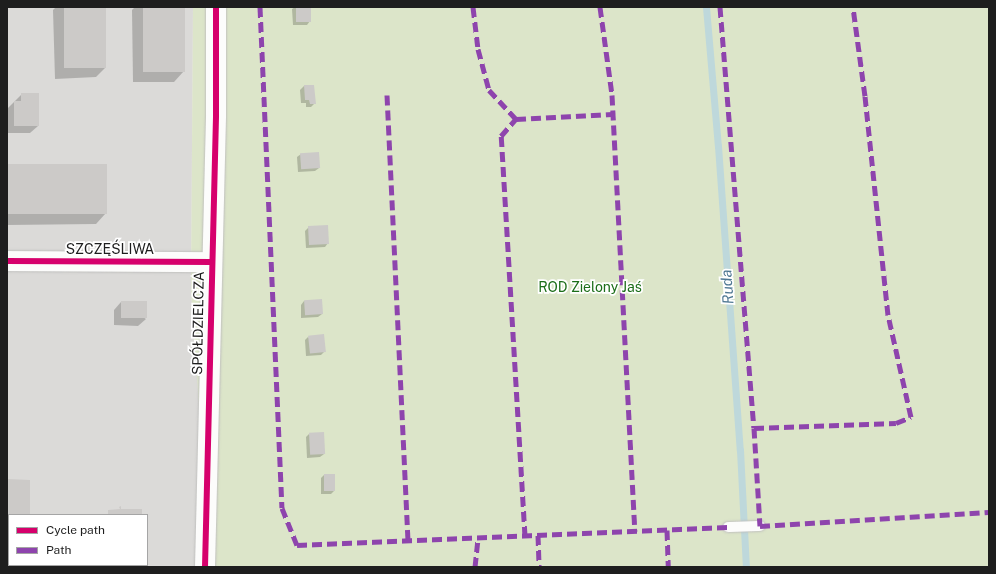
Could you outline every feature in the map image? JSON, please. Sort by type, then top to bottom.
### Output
[{"type":"street","name":"SPÓŁDZIELCZA","points":[[205,567],[216,7]]},
{"type":"street","name":"SZCZĘŚLIWA","points":[[7,261],[212,262]]},
{"type":"lane","points":[[728,527],[760,526]]},
{"type":"shaded area","points":[[7,7],[193,7],[191,290],[210,567],[7,567]]},
{"type":"green space","name":"ROD Zielony Jaś","points":[[193,7],[989,7],[989,567],[210,567],[191,290]]},
{"type":"building","points":[[64,7],[106,7],[106,68],[64,68]]},
{"type":"building","points":[[143,7],[185,7],[185,72],[143,72]]},
{"type":"building","points":[[296,7],[311,7],[311,22],[296,22]]},
{"type":"building","points":[[304,85],[314,85],[316,104],[310,104],[309,100],[305,100]]},
{"type":"building","points":[[21,93],[39,93],[39,126],[14,126],[14,101],[21,101]]},
{"type":"building","points":[[319,152],[320,168],[301,169],[300,153]]},
{"type":"building","points":[[7,164],[107,164],[107,214],[7,214]]},
{"type":"building","points":[[328,225],[329,244],[309,245],[308,226]]},
{"type":"building","points":[[322,299],[323,314],[305,315],[304,300]]},
{"type":"building","points":[[121,301],[147,301],[147,318],[121,318]]},
{"type":"building","points":[[324,334],[326,352],[310,354],[308,336]]},
{"type":"building","points":[[324,432],[325,454],[310,455],[309,433]]},
{"type":"building","points":[[324,474],[335,474],[335,491],[324,491]]},
{"type":"building","points":[[7,479],[30,480],[30,514],[8,514],[7,538]]},
{"type":"building","points":[[121,506],[121,509],[142,509],[142,514],[108,514],[108,510],[120,509],[119,507]]},
{"type":"waterway","name":"Ruda","points":[[706,7],[718,146],[740,450],[746,567]]},
{"type":"marked path","points":[[260,7],[282,508],[297,545],[728,527]]},
{"type":"marked path","points":[[473,7],[478,49],[489,90],[516,119]]},
{"type":"marked path","points":[[600,7],[612,95],[635,531]]},
{"type":"marked path","points":[[720,7],[754,428],[760,526],[989,512]]},
{"type":"marked path","points":[[754,428],[896,423],[911,417],[888,315],[865,96],[853,7]]},
{"type":"marked path","points":[[387,95],[408,541]]},
{"type":"marked path","points":[[525,536],[501,136],[516,119],[613,114]]},
{"type":"marked path","points":[[667,530],[668,567]]},
{"type":"marked path","points":[[538,535],[539,567]]},
{"type":"marked path","points":[[475,567],[478,538]]},
{"type":"cycle path","points":[[205,567],[216,115],[216,7]]},
{"type":"cycle path","points":[[7,261],[212,262]]}]
